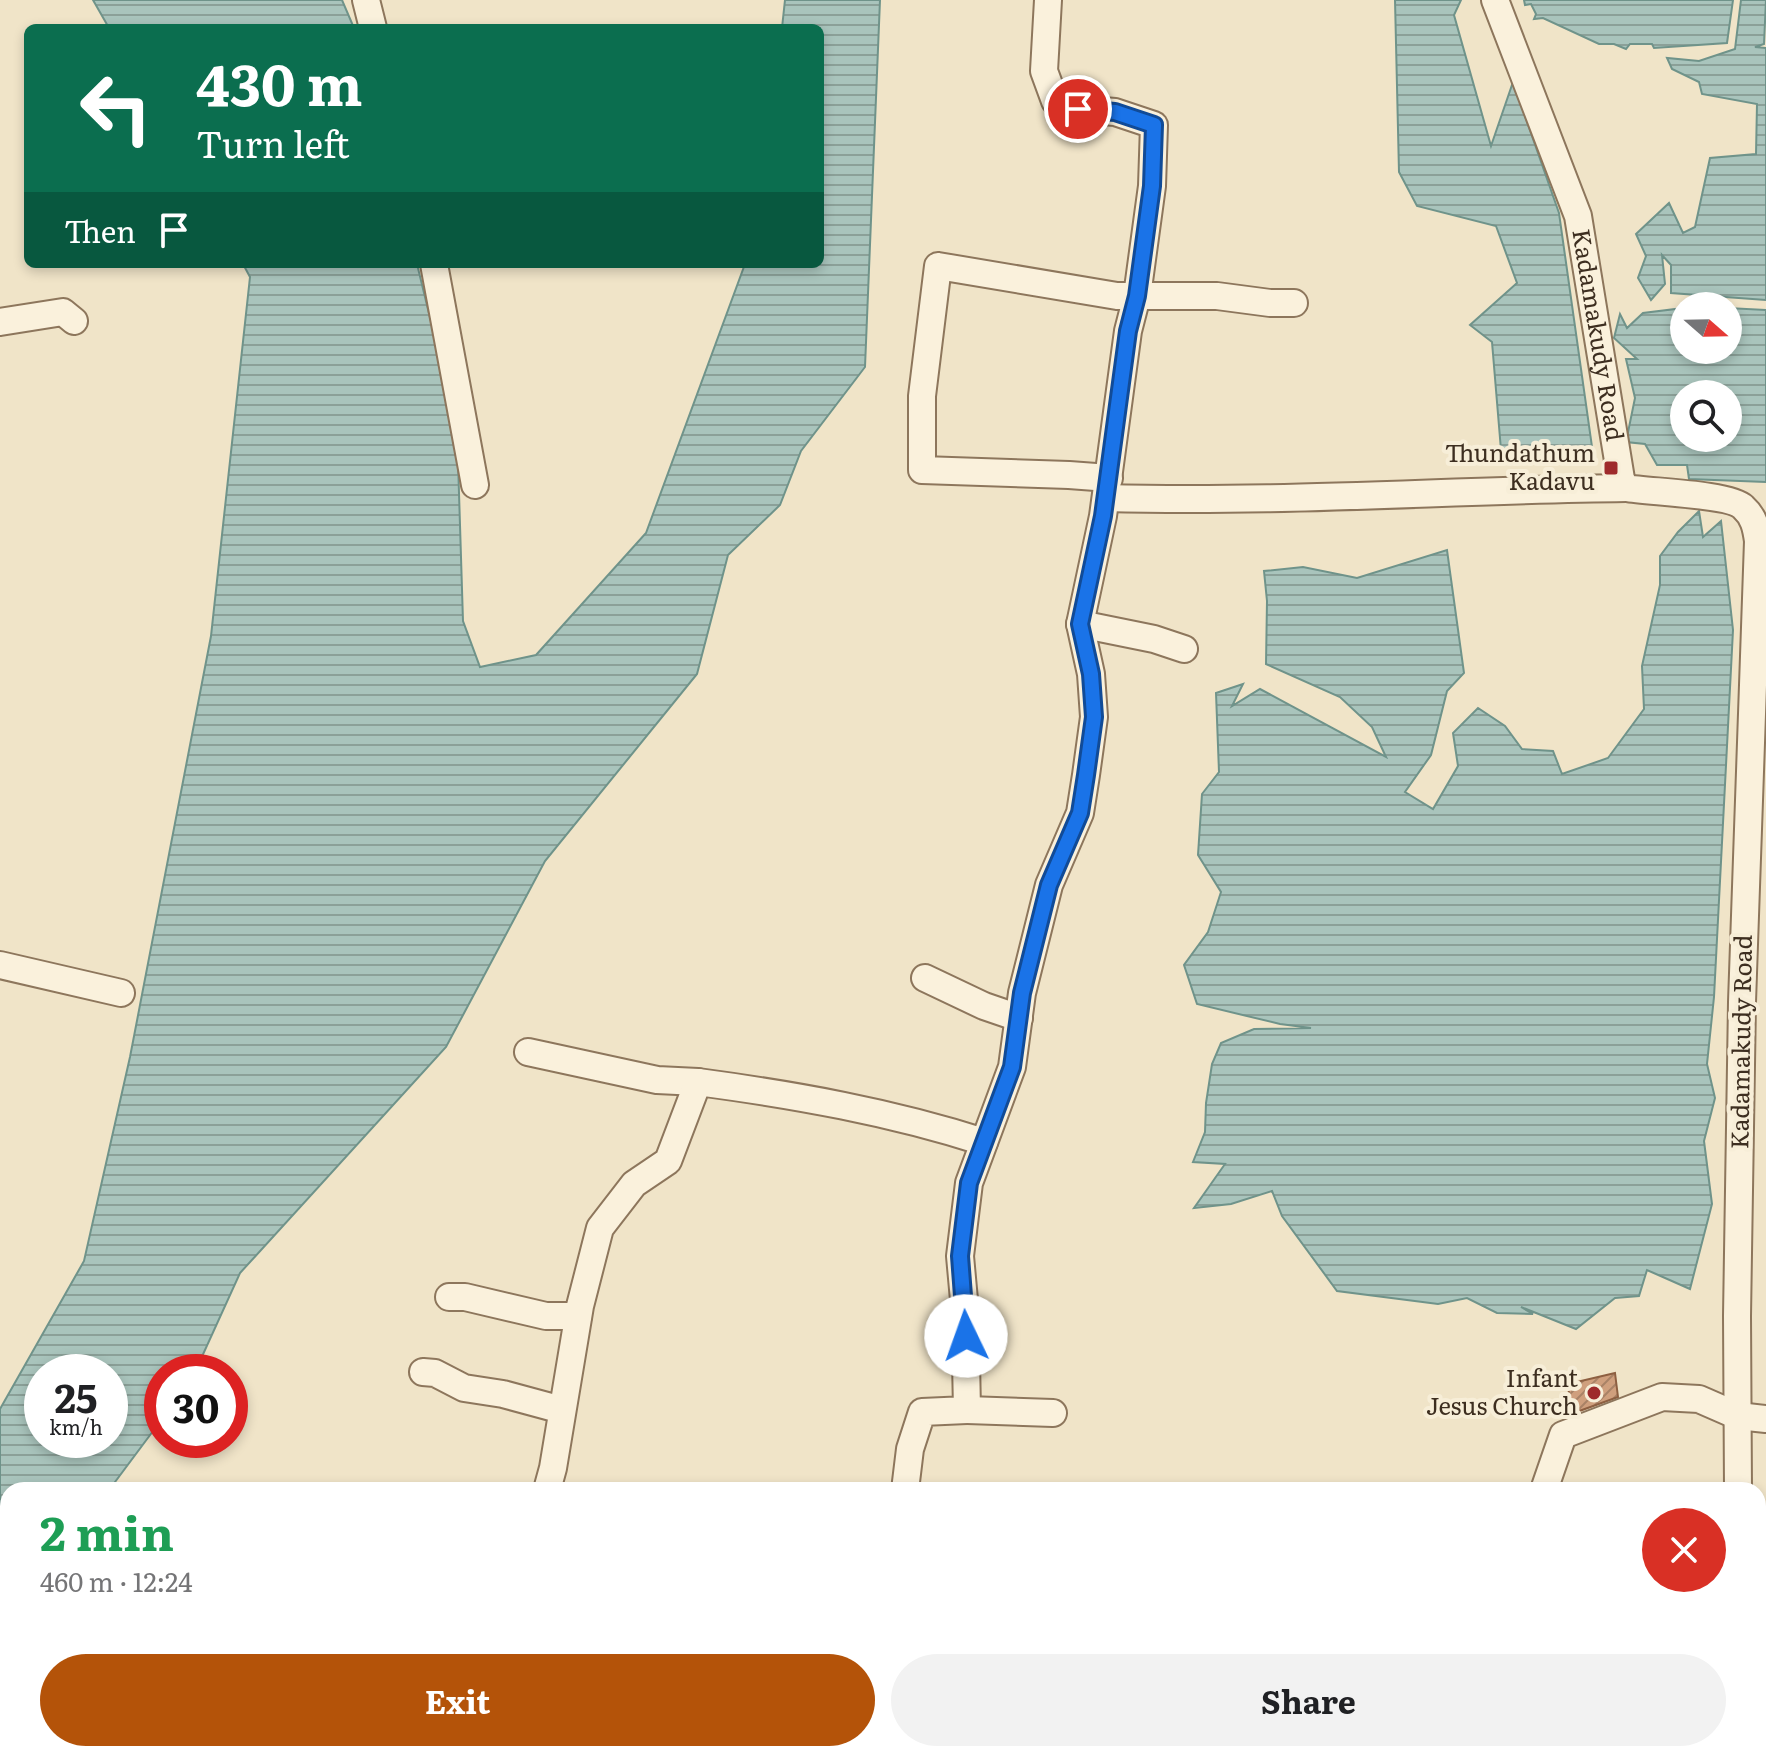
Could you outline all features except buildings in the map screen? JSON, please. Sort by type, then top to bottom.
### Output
[{"type":"street","points":[[366,0],[372,24]]},
{"type":"street","points":[[967,1410],[965,1311],[960,1256],[969,1183],[1012,1067],[1022,993],[1049,885],[1080,813],[1094,717],[1091,674],[1080,624],[1108,488],[1128,331],[1137,296],[1152,186],[1154,125],[1115,112],[1078,109],[1055,101],[1044,71],[1048,0]]},
{"type":"street","name":"Kadamakudy Road","points":[[1495,0],[1578,216],[1621,479],[1626,488],[1715,497],[1741,504],[1755,521],[1758,541],[1742,1002],[1738,1482]]},
{"type":"street","points":[[1294,303],[1217,296],[1117,296],[938,266],[922,396],[922,470],[1108,488],[1308,499],[1527,489],[1626,488]]},
{"type":"street","points":[[435,268],[475,485]]},
{"type":"street","points":[[0,322],[27,315],[63,312],[74,321]]},
{"type":"street","points":[[1080,624],[1154,639],[1184,649]]},
{"type":"street","points":[[0,965],[121,993]]},
{"type":"street","points":[[925,978],[984,1006],[1019,1018]]},
{"type":"street","points":[[528,1052],[657,1080],[698,1082],[808,1097],[940,1127],[984,1142]]},
{"type":"street","points":[[549,1482],[578,1316],[600,1228],[634,1184],[668,1161],[698,1082]]},
{"type":"street","points":[[449,1297],[465,1297],[546,1316],[578,1316]]},
{"type":"street","points":[[423,1372],[435,1373],[464,1388],[503,1394],[562,1410]]},
{"type":"street","points":[[1547,1482],[1563,1435],[1662,1397],[1699,1399],[1738,1416],[1766,1419]]},
{"type":"street","points":[[906,1482],[910,1449],[922,1412],[1053,1413]]},
{"type":"water","points":[[93,0],[342,0],[352,24],[107,24]]},
{"type":"water","points":[[785,0],[880,0],[865,367],[801,451],[780,505],[728,555],[697,674],[545,861],[446,1047],[240,1273],[203,1354],[144,1354],[144,1443],[115,1482],[0,1482],[0,1409],[24,1367],[24,1458],[128,1458],[128,1354],[31,1354],[84,1261],[130,1057],[211,636],[250,277],[245,268],[418,268],[457,429],[463,621],[480,667],[536,655],[646,533],[744,268],[824,268],[824,24],[782,24]]},
{"type":"water","points":[[1395,0],[1461,0],[1454,15],[1491,146],[1513,82],[1559,213],[1594,461],[1502,462],[1492,342],[1470,325],[1517,283],[1496,226],[1417,206],[1399,172]]},
{"type":"water","points":[[1524,0],[1733,0],[1727,43],[1654,48],[1652,44],[1630,44],[1626,49],[1614,44],[1599,44],[1543,18],[1534,19],[1536,14],[1531,4],[1525,5]]},
{"type":"water","points":[[1741,0],[1766,0],[1764,44],[1755,47],[1766,48],[1766,300],[1742,298],[1742,292],[1671,292],[1671,265],[1662,255],[1665,284],[1651,300],[1638,278],[1646,256],[1636,234],[1669,203],[1683,233],[1695,227],[1710,158],[1756,154],[1757,104],[1702,94],[1699,82],[1672,69],[1667,58],[1699,61],[1735,49]]},
{"type":"water","points":[[1742,309],[1766,310],[1766,482],[1689,479],[1687,465],[1657,465],[1645,444],[1626,442],[1635,398],[1626,359],[1637,359],[1614,338],[1620,314],[1627,328],[1643,313],[1670,310],[1670,364],[1742,364]]},
{"type":"water","points":[[1699,511],[1703,537],[1721,521],[1733,630],[1714,997],[1707,1064],[1715,1098],[1704,1141],[1712,1204],[1690,1289],[1647,1270],[1639,1296],[1615,1298],[1576,1329],[1521,1307],[1533,1314],[1497,1313],[1467,1298],[1438,1304],[1337,1291],[1282,1216],[1272,1191],[1231,1204],[1194,1208],[1225,1164],[1193,1162],[1205,1132],[1212,1064],[1221,1043],[1254,1029],[1311,1028],[1280,1024],[1197,1004],[1184,965],[1208,932],[1221,892],[1198,855],[1202,794],[1219,772],[1216,693],[1243,684],[1232,706],[1260,689],[1386,757],[1372,727],[1340,697],[1266,664],[1264,571],[1303,567],[1357,578],[1447,550],[1464,673],[1447,691],[1431,755],[1405,792],[1433,809],[1458,766],[1453,733],[1478,708],[1505,726],[1522,749],[1553,751],[1562,774],[1608,758],[1644,709],[1642,666],[1660,585],[1660,556]]},
{"type":"place","name":"Thundathum Kadavu","points":[[1611,468]]},
{"type":"place","name":"Infant Jesus Church","points":[[1594,1393]]},
{"type":"route","points":[[966,1336],[960,1256],[969,1183],[1012,1067],[1022,993],[1049,885],[1080,813],[1094,717],[1091,674],[1080,624],[1103,516],[1128,331],[1137,296],[1152,186],[1154,125],[1115,112],[1078,109]]}]
